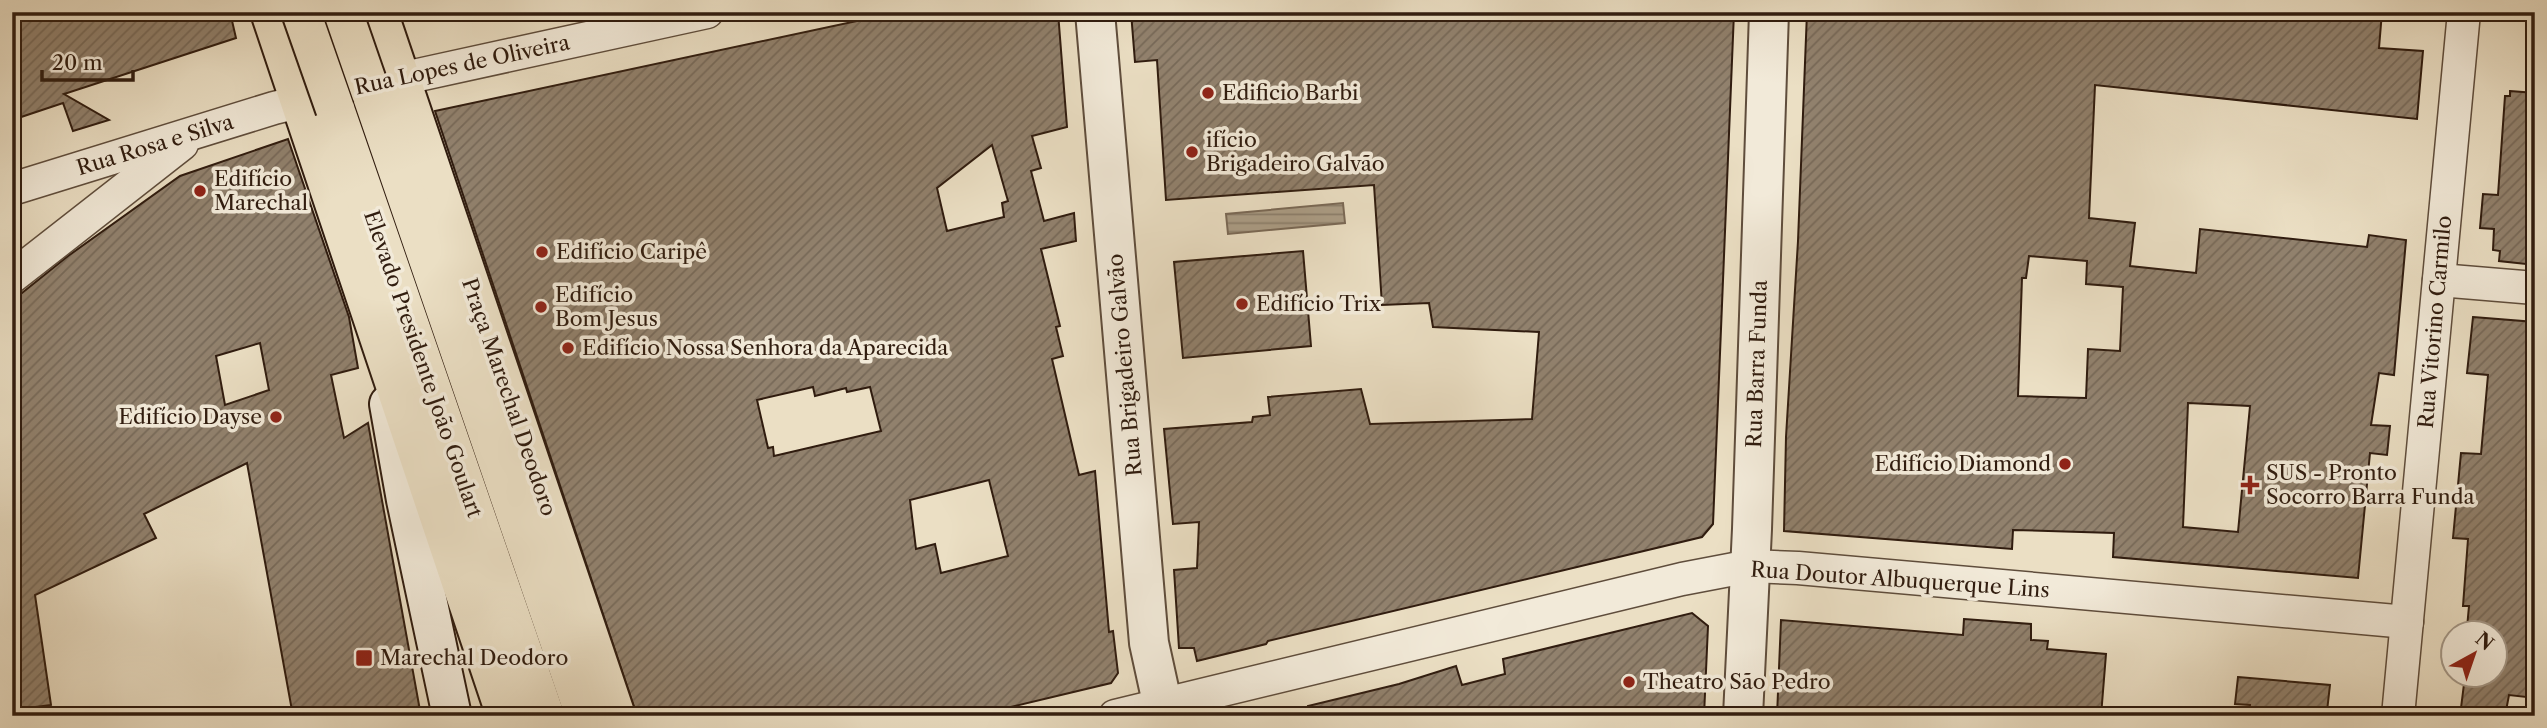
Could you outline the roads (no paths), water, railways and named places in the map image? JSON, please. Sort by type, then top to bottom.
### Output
[{"type":"main road","points":[[270,12],[506,716]]},
{"type":"main road","name":"Elevado Presidente João Goulart","points":[[301,12],[545,716]]},
{"type":"main road","name":"Elevado Presidente João Goulart","points":[[343,12],[585,716]]},
{"type":"main road","name":"Praça Marechal Deodoro","points":[[378,12],[616,716]]},
{"type":"street","name":"Rua Brigadeiro Galvão","points":[[1095,12],[1149,643],[1163,710]]},
{"type":"street","name":"Rua Barra Funda","points":[[1744,716],[1769,12]]},
{"type":"street","name":"Rua Vitorino Carmilo","points":[[2398,716],[2464,12]]},
{"type":"street","name":"Rua Lopes de Oliveira","points":[[299,101],[697,13]]},
{"type":"street","name":"Rua Rosa e Silva","points":[[12,189],[299,101]]},
{"type":"street","points":[[12,277],[196,133]]},
{"type":"street","points":[[2439,280],[2535,288]]},
{"type":"street","points":[[382,350],[383,371],[406,500],[452,716]]},
{"type":"street","name":"Rua Doutor Albuquerque Lins","points":[[1115,716],[1163,710],[1682,579],[1750,566],[2407,622]]},
{"type":"place","name":"Edificio Barbi","points":[[1208,93]]},
{"type":"place","name":"ifício Brigadeiro Galvão","points":[[1192,152]]},
{"type":"place","name":"Edifício Marechal","points":[[200,191]]},
{"type":"place","name":"Edifício Caripê","points":[[542,252]]},
{"type":"place","name":"Edifício Trix","points":[[1242,304]]},
{"type":"place","name":"Edifício Bom Jesus","points":[[541,307]]},
{"type":"place","name":"Edifício Nossa Senhora da Aparecida","points":[[568,348]]},
{"type":"place","name":"Edifício Dayse","points":[[276,417]]},
{"type":"place","name":"Edifício Diamond","points":[[2065,464]]},
{"type":"place","name":"SUS - Pronto Socorro Barra Funda","points":[[2250,485]]},
{"type":"place","name":"Marechal Deodoro","points":[[364,658]]},
{"type":"place","name":"Theatro São Pedro","points":[[1629,682]]}]
